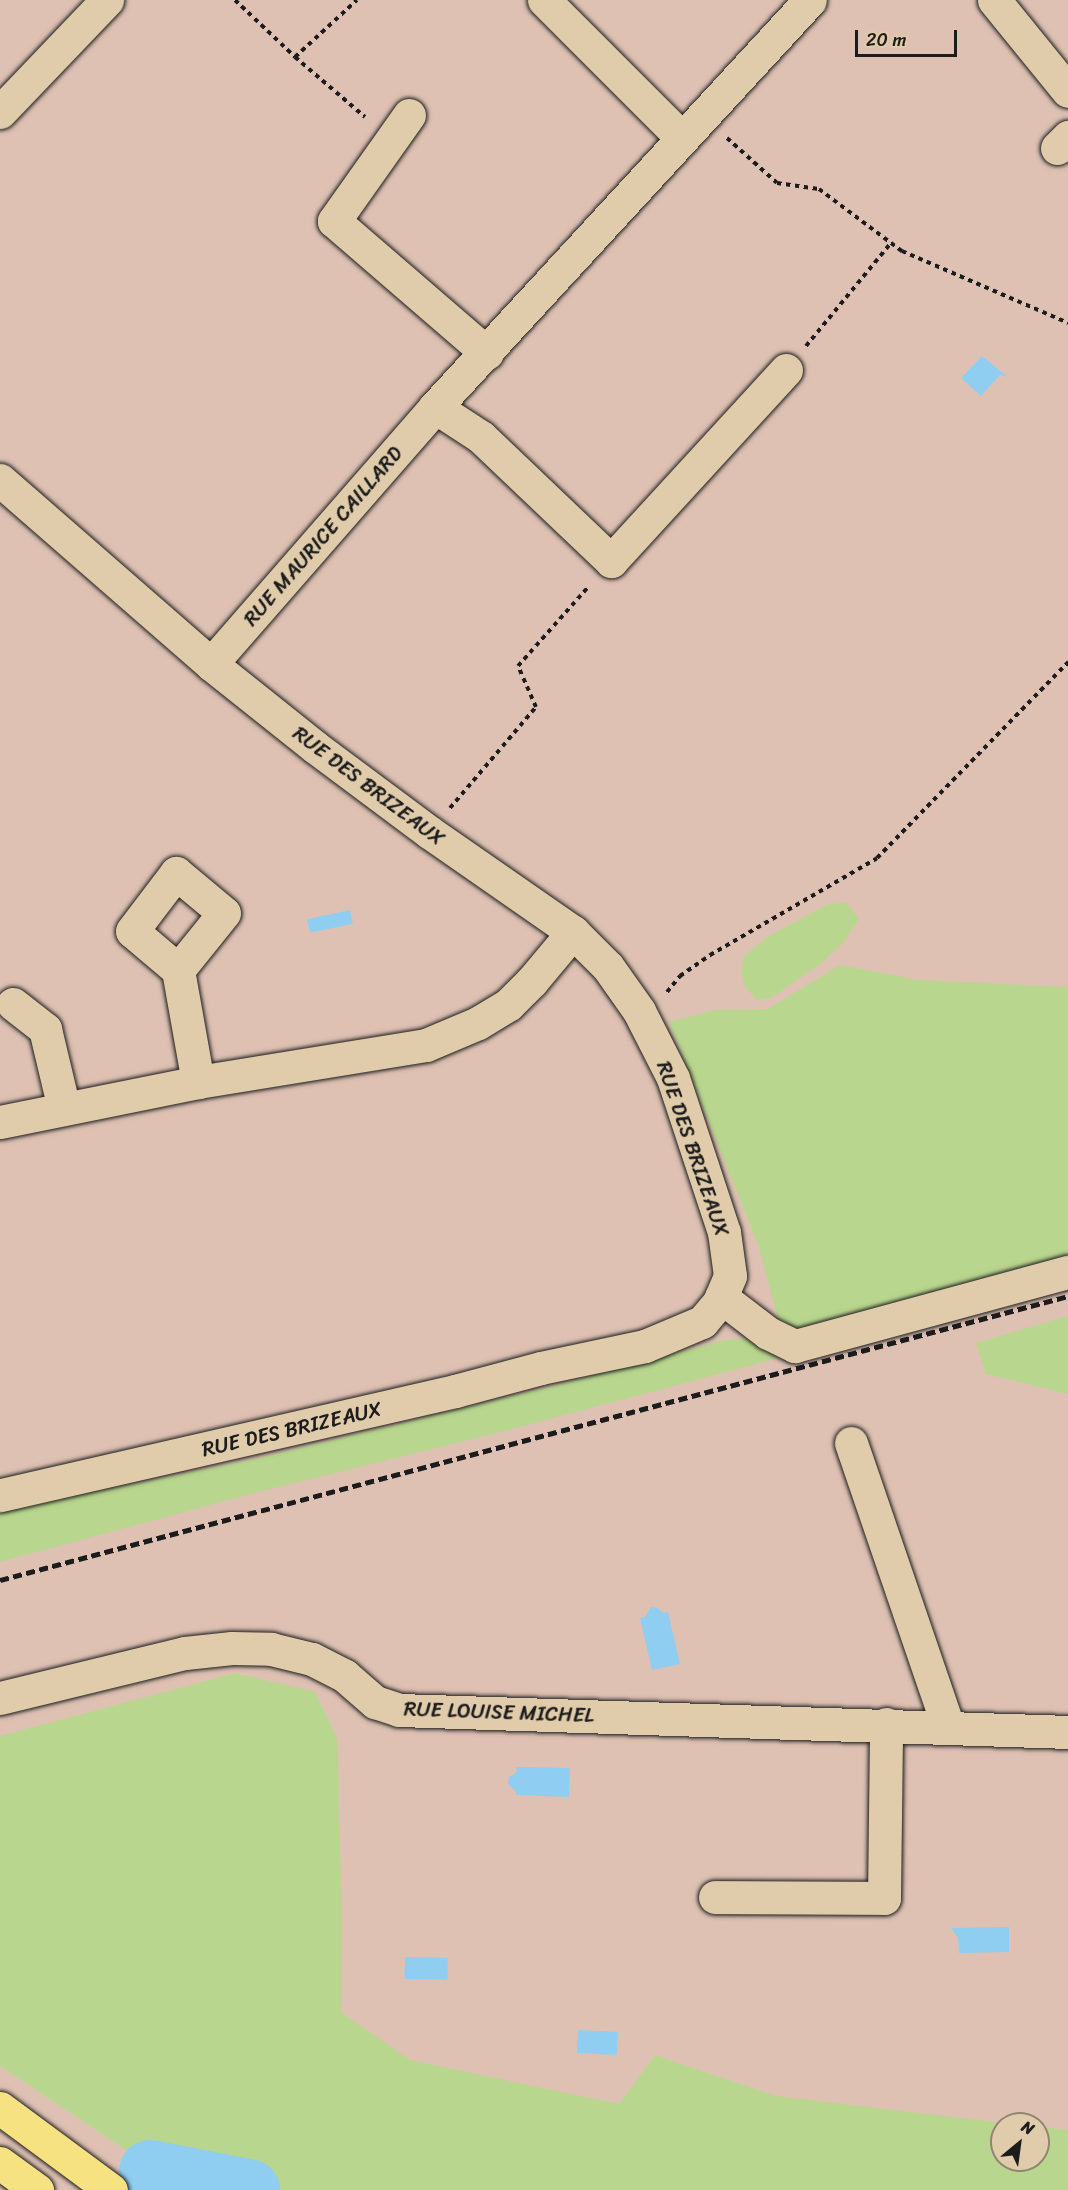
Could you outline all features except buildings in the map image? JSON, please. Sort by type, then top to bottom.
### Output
[{"type":"highway","points":[[0,2108],[111,2190]]},
{"type":"highway","points":[[0,2163],[37,2190]]},
{"type":"street","points":[[0,112],[107,0]]},
{"type":"street","points":[[544,0],[692,127]]},
{"type":"street","name":"RUE MAURICE CAILLARD","points":[[212,664],[435,407],[487,354],[810,0]]},
{"type":"street","points":[[994,0],[1068,91]]},
{"type":"street","points":[[400,127],[334,221],[487,354]]},
{"type":"street","points":[[435,407],[481,437],[611,561],[786,370]]},
{"type":"street","name":"RUE DES BRIZEAUX","points":[[0,480],[212,664],[315,747],[429,832],[573,932],[609,967],[639,1011],[673,1078],[724,1232],[730,1276],[721,1297],[702,1322],[645,1346],[0,1495]]},
{"type":"street","points":[[0,1122],[198,1082],[426,1045],[478,1023],[508,1005],[532,981],[573,932]]},
{"type":"street","points":[[178,970],[198,1082]]},
{"type":"street","points":[[13,1004],[45,1029],[64,1109]]},
{"type":"street","points":[[721,1297],[768,1333],[795,1346],[1068,1272]]},
{"type":"street","points":[[851,1443],[948,1726]]},
{"type":"street","name":"RUE LOUISE MICHEL","points":[[0,1698],[185,1653],[252,1648],[272,1649],[312,1659],[345,1676],[375,1702],[399,1710],[948,1726],[1068,1732]]},
{"type":"street","points":[[715,1897],[884,1898],[886,1724]]},
{"type":"path","points":[[236,0],[296,57],[400,127]]},
{"type":"path","points":[[296,57],[357,0]]},
{"type":"path","points":[[692,127],[777,183],[819,189],[902,251],[1068,323]]},
{"type":"path","points":[[786,370],[891,243]]},
{"type":"path","points":[[429,832],[536,707],[518,666],[611,561]]},
{"type":"path","points":[[639,1011],[658,1003],[680,976],[710,955],[877,858],[1068,662]]},
{"type":"green space","points":[[846,902],[859,919],[844,942],[819,965],[773,997],[757,1000],[745,987],[741,970],[744,956],[769,936],[826,905]]},
{"type":"green space","points":[[840,965],[918,980],[1068,987],[1068,1278],[828,1345],[489,1435],[258,1492],[0,1562],[0,1511],[263,1457],[561,1384],[721,1341],[782,1334],[759,1247],[669,1022],[714,1010],[768,1009]]},
{"type":"green space","points":[[1068,1316],[1068,1394],[986,1374],[976,1343]]},
{"type":"green space","points":[[236,1673],[315,1692],[337,1738],[342,1919],[341,2012],[410,2060],[619,2104],[655,2055],[776,2096],[990,2121],[990,2172],[1050,2172],[1050,2128],[1068,2130],[1068,2190],[201,2190],[170,2167],[135,2156],[0,2066],[0,1736]]},
{"type":"water","points":[[982,356],[1008,377],[1000,375],[981,396],[961,378]]},
{"type":"water","points":[[350,910],[353,924],[310,933],[307,919]]},
{"type":"water","points":[[651,1607],[658,1608],[663,1613],[668,1612],[680,1664],[652,1670],[640,1618],[645,1617]]},
{"type":"water","points":[[516,1767],[570,1768],[569,1797],[516,1795],[516,1791],[508,1784],[509,1777],[517,1772]]},
{"type":"water","points":[[1009,1927],[1009,1952],[959,1953],[958,1938],[951,1928]]},
{"type":"water","points":[[405,1957],[448,1958],[448,1980],[405,1979]]},
{"type":"water","points":[[578,2030],[618,2032],[617,2055],[577,2053]]},
{"type":"waterway","points":[[150,2171],[249,2190]]},
{"type":"railway","points":[[0,1580],[1068,1296]]}]
